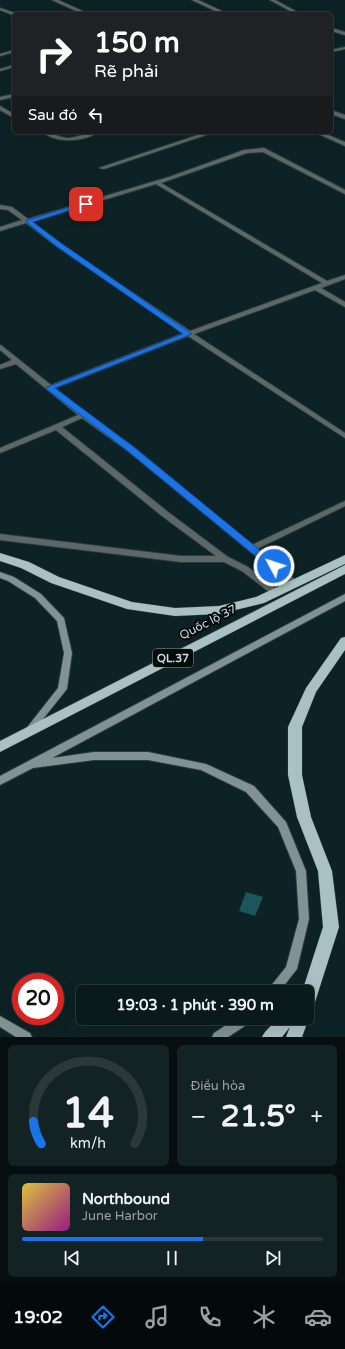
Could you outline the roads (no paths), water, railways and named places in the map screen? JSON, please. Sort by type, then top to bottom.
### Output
[{"type":"highway","points":[[0,557],[91,593],[131,606],[175,612],[219,610],[260,600],[345,559]]},
{"type":"highway","name":"Quốc lộ 37","points":[[0,747],[345,569]]},
{"type":"highway","points":[[311,985],[331,927],[325,870],[304,817],[295,775],[295,727],[310,690],[345,641]]},
{"type":"highway","points":[[270,1037],[275,1034],[282,1025]]},
{"type":"highway","points":[[294,1037],[298,1025]]},
{"type":"main road","points":[[0,575],[11,579],[38,596],[61,620],[68,653],[62,689],[27,733]]},
{"type":"main road","points":[[0,781],[345,597]]},
{"type":"main road","points":[[33,764],[94,756],[148,756],[203,767],[250,789],[282,825],[301,871],[304,919],[291,969],[278,985]]},
{"type":"main road","points":[[0,1021],[26,1037]]},
{"type":"main road","points":[[218,1037],[236,1025]]},
{"type":"street","points":[[54,0],[82,12]]},
{"type":"street","points":[[194,0],[221,12]]},
{"type":"street","points":[[272,0],[295,12]]},
{"type":"street","points":[[0,9],[12,14]]},
{"type":"street","points":[[333,30],[345,34]]},
{"type":"street","points":[[333,51],[345,48]]},
{"type":"street","points":[[1,54],[12,51]]},
{"type":"street","points":[[0,70],[12,67]]},
{"type":"street","points":[[0,99],[12,96]]},
{"type":"street","points":[[0,108],[12,115]]},
{"type":"street","points":[[333,113],[345,117]]},
{"type":"street","points":[[49,134],[58,139],[64,140],[89,134]]},
{"type":"street","points":[[102,168],[206,134]]},
{"type":"street","points":[[322,134],[345,144]]},
{"type":"street","points":[[0,229],[158,182],[246,151],[264,150],[345,192]]},
{"type":"street","points":[[158,182],[328,284]]},
{"type":"street","points":[[0,208],[10,208],[58,245],[188,334],[345,436]]},
{"type":"street","points":[[49,388],[188,334],[345,277]]},
{"type":"street","points":[[316,288],[345,305]]},
{"type":"street","points":[[0,347],[49,388],[132,450],[295,584]]},
{"type":"street","points":[[0,367],[17,361]]},
{"type":"street","points":[[0,451],[57,428],[83,414]]},
{"type":"street","points":[[57,428],[165,514],[225,559],[245,569],[276,593]]},
{"type":"street","points":[[252,548],[345,503]]},
{"type":"street","points":[[0,537],[181,559],[225,559]]},
{"type":"street","points":[[330,662],[345,652]]}]
